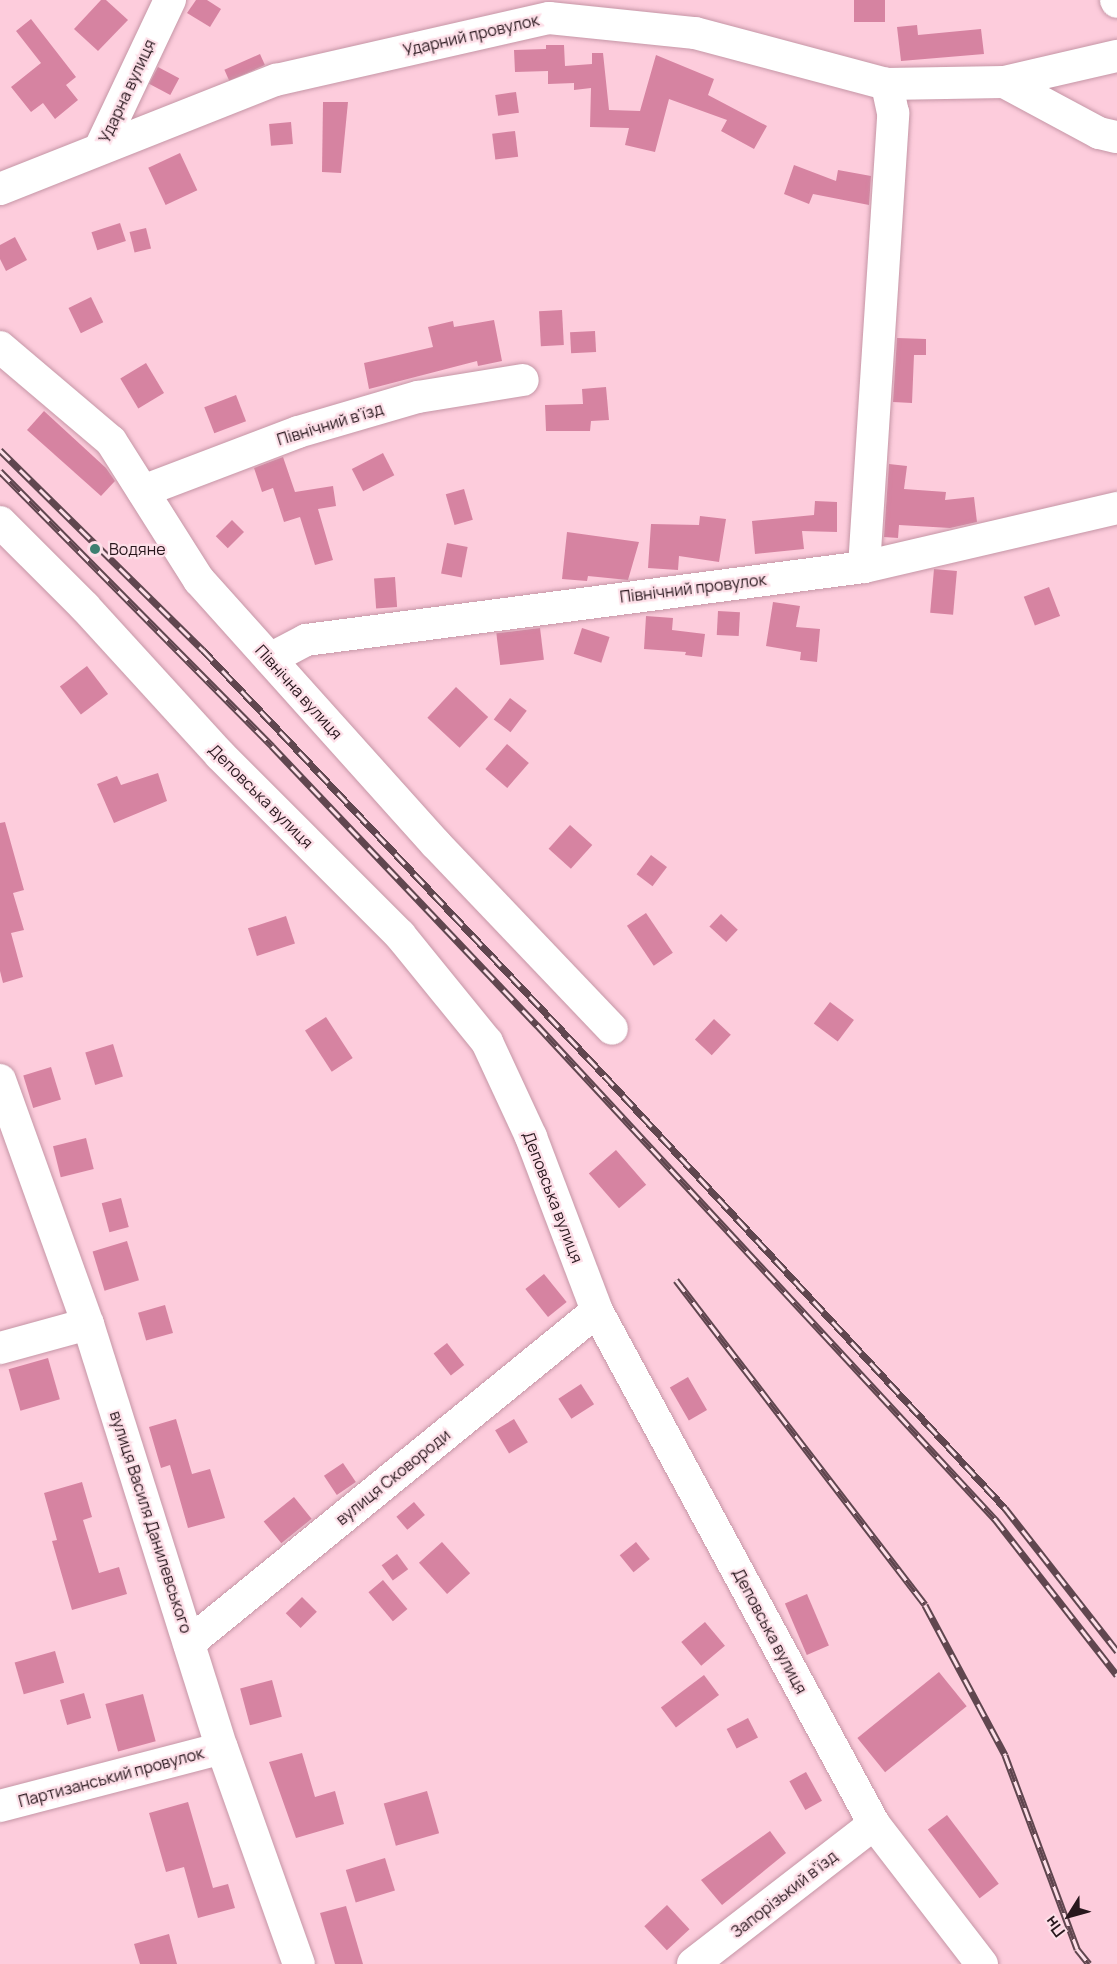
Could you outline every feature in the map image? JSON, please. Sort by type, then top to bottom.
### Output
[{"type":"street","name":"Ударна вулиця","points":[[0,189],[100,148],[170,0]]},
{"type":"street","name":"Ударний провулок","points":[[100,148],[276,80],[549,18],[695,33],[887,84],[1005,82],[1117,56]]},
{"type":"street","points":[[1005,82],[1099,133],[1117,138]]},
{"type":"street","points":[[864,567],[893,113],[887,84]]},
{"type":"street","name":"Північна вулиця","points":[[0,347],[111,441],[200,580],[436,844],[612,1029]]},
{"type":"street","name":"Північний в'їзд","points":[[143,491],[298,432],[418,397],[523,380]]},
{"type":"street","name":"Північний провулок","points":[[270,659],[306,640],[864,567],[1117,508]]},
{"type":"street","name":"Деповська вулиця","points":[[0,522],[85,607],[219,755],[400,935],[487,1042],[531,1137],[597,1311],[874,1824],[982,1964]]},
{"type":"street","name":"вулиця Василя Данилевського","points":[[0,1080],[88,1324],[222,1748],[299,1964]]},
{"type":"street","name":"вулиця Сковороди","points":[[189,1643],[597,1311]]},
{"type":"street","points":[[0,1348],[88,1324]]},
{"type":"street","name":"Партизанський провулок","points":[[0,1806],[222,1748]]},
{"type":"street","name":"Запорізький вʼїзд","points":[[693,1964],[874,1824]]},
{"type":"building","points":[[101,0],[106,0],[128,20],[98,51],[74,29]]},
{"type":"building","points":[[196,0],[207,0],[221,9],[210,27],[187,13]]},
{"type":"building","points":[[854,0],[885,0],[885,22],[854,22]]},
{"type":"building","points":[[31,19],[76,77],[66,85],[78,100],[55,119],[43,103],[31,112],[11,87],[41,63],[16,31]]},
{"type":"building","points":[[917,25],[918,35],[981,29],[984,54],[901,61],[897,27]]},
{"type":"building","points":[[546,45],[564,45],[565,66],[592,64],[592,53],[603,53],[609,110],[640,111],[656,55],[714,79],[708,95],[767,126],[754,149],[721,131],[727,120],[669,99],[655,152],[625,145],[629,128],[590,127],[591,88],[574,90],[574,83],[548,84],[548,71],[515,72],[514,50],[546,49]]},
{"type":"building","points":[[260,54],[265,65],[229,81],[224,70]]},
{"type":"building","points":[[158,67],[179,78],[170,95],[149,84]]},
{"type":"building","points":[[516,92],[519,113],[498,116],[495,95]]},
{"type":"building","points":[[323,102],[348,102],[341,173],[322,172]]},
{"type":"building","points":[[291,122],[293,144],[271,146],[269,124]]},
{"type":"building","points":[[515,131],[518,157],[495,160],[492,134]]},
{"type":"building","points":[[180,153],[197,190],[166,205],[148,168]]},
{"type":"building","points":[[794,165],[836,181],[838,170],[871,176],[869,205],[813,194],[809,204],[784,194]]},
{"type":"building","points":[[120,223],[126,241],[97,250],[91,232]]},
{"type":"building","points":[[146,228],[151,248],[135,252],[130,232]]},
{"type":"building","points":[[15,237],[27,260],[6,271],[0,259],[0,245]]},
{"type":"building","points":[[91,297],[103,322],[81,333],[69,308]]},
{"type":"building","points":[[562,310],[564,345],[541,346],[539,311]]},
{"type":"building","points":[[494,320],[502,361],[478,366],[477,361],[369,389],[364,363],[433,347],[428,327],[453,321],[454,327]]},
{"type":"building","points":[[595,331],[596,352],[571,353],[570,332]]},
{"type":"building","points":[[897,338],[926,339],[926,355],[914,355],[912,403],[893,402]]},
{"type":"building","points":[[146,363],[164,393],[138,408],[120,378]]},
{"type":"building","points":[[606,387],[609,420],[591,421],[590,431],[546,431],[545,405],[583,404],[582,389]]},
{"type":"building","points":[[236,395],[246,421],[214,433],[204,407]]},
{"type":"building","name":"Водяне","points":[[44,411],[106,468],[115,481],[101,496],[27,430]]},
{"type":"building","points":[[383,453],[394,475],[363,491],[352,469]]},
{"type":"building","points":[[283,457],[295,492],[333,486],[336,506],[318,509],[333,560],[315,565],[300,517],[284,522],[273,488],[262,492],[254,468]]},
{"type":"building","points":[[889,464],[907,466],[904,489],[946,492],[945,500],[974,497],[977,522],[950,528],[899,525],[898,538],[884,537]]},
{"type":"building","points":[[464,489],[473,520],[455,525],[446,494]]},
{"type":"building","points":[[815,501],[837,502],[837,532],[802,531],[804,549],[755,554],[752,521],[814,515]]},
{"type":"building","points":[[700,516],[726,519],[719,562],[679,556],[678,570],[648,568],[651,524],[699,525]]},
{"type":"building","points":[[232,520],[244,532],[228,548],[216,536]]},
{"type":"building","points":[[567,532],[639,542],[628,580],[588,576],[587,581],[562,579]]},
{"type":"building","points":[[447,543],[468,547],[462,577],[441,573]]},
{"type":"building","points":[[934,569],[957,571],[953,615],[930,613]]},
{"type":"building","points":[[395,577],[397,607],[376,608],[374,578]]},
{"type":"building","points":[[1049,587],[1060,616],[1035,626],[1024,597]]},
{"type":"building","points":[[773,602],[800,606],[796,627],[820,629],[817,662],[800,660],[801,652],[766,646]]},
{"type":"building","points":[[718,611],[740,612],[739,636],[717,635]]},
{"type":"building","points":[[646,616],[673,618],[672,630],[705,634],[702,657],[685,655],[686,652],[644,649]]},
{"type":"building","points":[[540,628],[544,660],[500,665],[496,633]]},
{"type":"building","points":[[582,628],[610,637],[601,663],[574,654]]},
{"type":"building","points":[[87,666],[108,694],[81,714],[60,686]]},
{"type":"building","points":[[456,687],[488,717],[460,748],[427,718]]},
{"type":"building","points":[[510,698],[527,711],[511,732],[494,720]]},
{"type":"building","points":[[507,744],[529,763],[507,788],[485,769]]},
{"type":"building","points":[[158,773],[167,801],[114,823],[97,784],[117,776],[121,785]]},
{"type":"building","points":[[5,822],[24,890],[13,893],[24,930],[11,933],[23,977],[3,983],[0,971],[0,823]]},
{"type":"building","points":[[570,825],[592,845],[571,869],[549,849]]},
{"type":"building","points":[[651,855],[667,867],[653,886],[637,874]]},
{"type":"building","points":[[646,913],[673,953],[654,966],[627,926]]},
{"type":"building","points":[[721,914],[738,930],[726,942],[709,926]]},
{"type":"building","points":[[286,916],[295,944],[257,956],[248,928]]},
{"type":"building","points":[[830,1002],[854,1020],[838,1042],[814,1024]]},
{"type":"building","points":[[326,1017],[353,1058],[332,1072],[305,1031]]},
{"type":"building","points":[[714,1019],[731,1035],[712,1055],[695,1039]]},
{"type":"building","points":[[113,1044],[123,1077],[95,1085],[85,1052]]},
{"type":"building","points":[[51,1067],[61,1100],[33,1108],[23,1075]]},
{"type":"building","points":[[86,1138],[94,1169],[61,1177],[53,1146]]},
{"type":"building","points":[[616,1150],[646,1185],[619,1208],[589,1174]]},
{"type":"building","points":[[121,1198],[129,1227],[109,1232],[102,1203]]},
{"type":"building","points":[[127,1241],[139,1280],[105,1291],[93,1252]]},
{"type":"building","points":[[544,1274],[567,1302],[548,1317],[525,1289]]},
{"type":"building","points":[[165,1305],[173,1333],[146,1341],[138,1313]]},
{"type":"building","points":[[447,1343],[464,1365],[451,1376],[434,1353]]},
{"type":"building","points":[[48,1358],[60,1399],[20,1411],[9,1369]]},
{"type":"building","points":[[688,1377],[707,1410],[689,1420],[670,1388]]},
{"type":"building","points":[[581,1384],[594,1404],[571,1419],[558,1399]]},
{"type":"building","points":[[176,1419],[192,1474],[210,1469],[225,1518],[188,1528],[170,1465],[161,1468],[149,1427]]},
{"type":"building","points":[[514,1419],[528,1442],[509,1453],[495,1430]]},
{"type":"building","points":[[343,1463],[356,1482],[337,1495],[324,1476]]},
{"type":"building","points":[[82,1482],[92,1517],[83,1520],[99,1573],[119,1567],[127,1594],[72,1610],[52,1541],[57,1540],[44,1493]]},
{"type":"building","points":[[294,1497],[312,1519],[281,1543],[264,1522]]},
{"type":"building","points":[[414,1502],[425,1515],[407,1530],[396,1517]]},
{"type":"building","points":[[442,1542],[470,1573],[447,1594],[419,1563]]},
{"type":"building","points":[[636,1542],[650,1559],[634,1572],[620,1555]]},
{"type":"building","points":[[397,1554],[408,1569],[393,1581],[382,1565]]},
{"type":"building","points":[[383,1580],[407,1609],[393,1621],[368,1592]]},
{"type":"building","points":[[807,1594],[829,1646],[807,1655],[785,1603]]},
{"type":"building","points":[[302,1597],[317,1612],[301,1628],[286,1613]]},
{"type":"building","points":[[705,1622],[725,1646],[701,1666],[681,1642]]},
{"type":"building","points":[[55,1651],[64,1683],[24,1694],[15,1663]]},
{"type":"building","points":[[939,1672],[967,1706],[885,1772],[857,1738]]},
{"type":"building","points":[[704,1675],[719,1695],[676,1727],[661,1707]]},
{"type":"building","points":[[272,1680],[282,1717],[250,1725],[240,1689]]},
{"type":"building","points":[[84,1693],[91,1718],[67,1725],[60,1700]]},
{"type":"building","points":[[143,1694],[156,1741],[118,1751],[105,1704]]},
{"type":"building","points":[[748,1718],[758,1738],[737,1748],[727,1729]]},
{"type":"building","points":[[302,1753],[315,1797],[335,1791],[344,1824],[296,1838],[269,1762]]},
{"type":"building","points":[[806,1772],[822,1801],[805,1810],[789,1781]]},
{"type":"building","points":[[427,1791],[439,1833],[396,1846],[384,1803]]},
{"type":"building","points":[[188,1802],[213,1888],[228,1884],[235,1908],[198,1918],[184,1867],[166,1872],[149,1813]]},
{"type":"building","points":[[947,1815],[999,1884],[980,1898],[928,1829]]},
{"type":"building","points":[[770,1831],[786,1853],[722,1905],[701,1880]]},
{"type":"building","points":[[385,1858],[395,1891],[356,1903],[346,1870]]},
{"type":"building","points":[[667,1905],[690,1929],[667,1950],[644,1926]]},
{"type":"building","points":[[346,1906],[363,1964],[335,1964],[320,1913]]},
{"type":"building","points":[[169,1934],[177,1964],[140,1964],[134,1944]]},
{"type":"railway","points":[[0,450],[203,650],[604,1075],[1005,1508],[1117,1651]]},
{"type":"railway","points":[[0,471],[272,746],[537,1025],[995,1519],[1117,1675]]},
{"type":"railway","points":[[676,1280],[925,1605],[1005,1755],[1077,1949],[1089,1964]]},
{"type":"place","name":"Водяне","points":[[95,549]]}]
